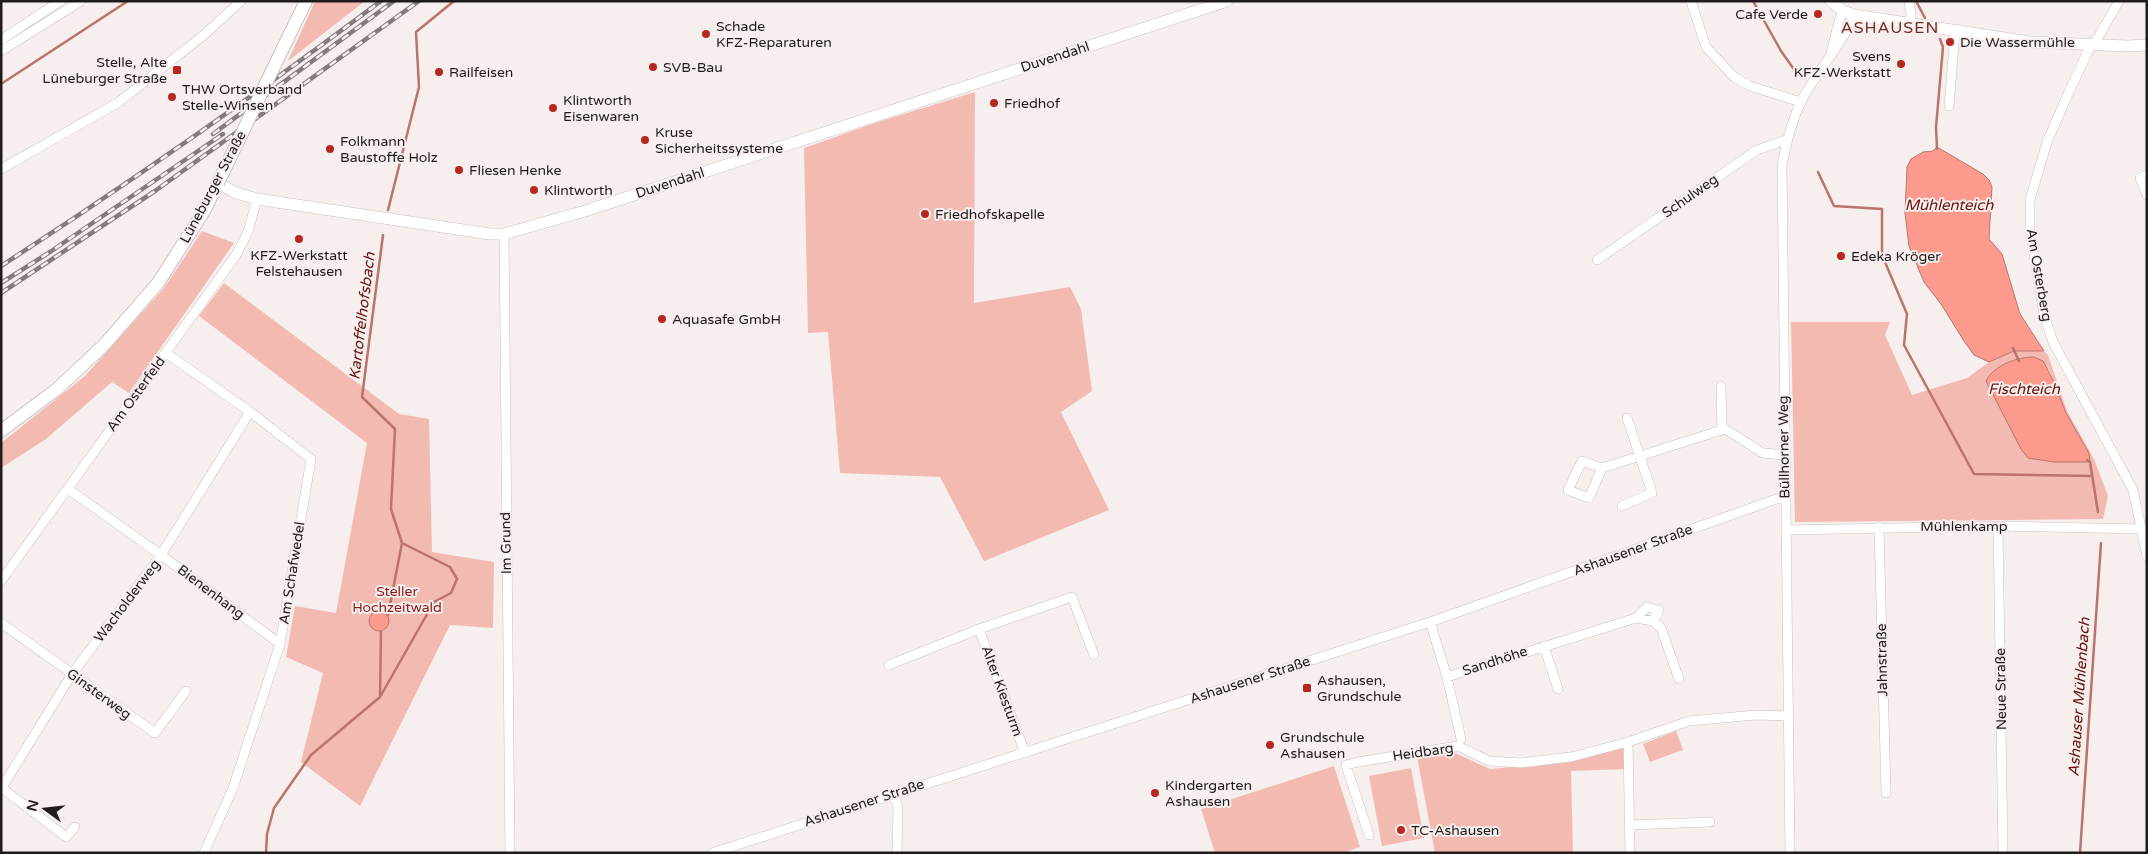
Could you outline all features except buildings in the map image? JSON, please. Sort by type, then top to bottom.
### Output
[{"type":"main road","name":"Lüneburger Straße","points":[[1,431],[57,389],[104,345],[146,297],[176,255],[204,211],[306,1]]},
{"type":"street","points":[[1,40],[60,1]]},
{"type":"street","points":[[1,52],[81,1]]},
{"type":"street","points":[[1,170],[119,102],[204,34],[241,1]]},
{"type":"street","name":"Duvendahl","points":[[218,183],[236,193],[257,200],[494,235],[504,234],[585,211],[1227,1]]},
{"type":"street","points":[[1691,1],[1706,47],[1734,77],[1750,86],[1801,102]]},
{"type":"street","points":[[1831,1],[1848,13],[1955,32],[2030,42],[2147,45]]},
{"type":"street","points":[[1908,1],[1911,14],[1910,25]]},
{"type":"street","name":"Am Osterberg","points":[[2119,1],[2088,51],[2047,142],[2030,200],[2030,230],[2044,315],[2053,342],[2133,490],[2147,556]]},
{"type":"street","name":"Büllhorner Weg","points":[[1790,853],[1782,166],[1786,140],[1801,102],[1831,54],[1840,44],[1848,13]]},
{"type":"street","points":[[1949,106],[1955,32]]},
{"type":"street","name":"Schulweg","points":[[1597,260],[1757,150],[1786,140]]},
{"type":"street","points":[[2147,175],[2140,178],[2147,195]]},
{"type":"street","name":"Am Osterfeld","points":[[1,581],[236,255],[248,232],[257,200]]},
{"type":"street","name":"Im Grund","points":[[504,234],[510,853]]},
{"type":"street","name":"Am Schafwedel","points":[[166,353],[249,411],[310,459],[280,644],[233,788],[204,853]]},
{"type":"street","points":[[1721,386],[1722,430]]},
{"type":"street","name":"Wacholderweg","points":[[1,788],[72,674],[161,555],[249,411]]},
{"type":"street","points":[[1622,506],[1652,493],[1627,418]]},
{"type":"street","points":[[1602,468],[1725,429],[1763,453],[1784,455]]},
{"type":"street","name":"Bienenhang","points":[[68,489],[161,555],[280,644]]},
{"type":"street","name":"Ashausener Straße","points":[[712,853],[1430,622],[1785,496]]},
{"type":"street","name":"Mühlenkamp","points":[[1786,530],[1998,526],[2142,530]]},
{"type":"street","name":"Neue Straße","points":[[1998,526],[2003,853]]},
{"type":"street","name":"Jahnstraße","points":[[1879,527],[1886,793]]},
{"type":"street","name":"Alter Kiesturm","points":[[889,665],[979,629],[1072,597],[1094,655]]},
{"type":"street","name":"Sandhöhe","points":[[1447,677],[1636,618],[1653,621],[1661,628],[1679,679]]},
{"type":"street","name":"Sandhöhe","points":[[1430,622],[1447,677],[1461,738]]},
{"type":"street","name":"Ginsterweg","points":[[1,623],[155,733],[186,691]]},
{"type":"street","name":"Alter Kiesturm","points":[[979,629],[1026,753]]},
{"type":"street","name":"Sandhöhe","points":[[1544,646],[1558,689]]},
{"type":"street","name":"Heidbarg","points":[[1369,835],[1346,765],[1458,746],[1489,761],[1521,763],[1570,758],[1628,742],[1689,721],[1756,716],[1788,716]]},
{"type":"street","points":[[1628,742],[1630,853]]},
{"type":"street","points":[[1,788],[66,837],[75,827]]},
{"type":"street","points":[[893,794],[898,807],[897,853]]},
{"type":"street","points":[[1630,825],[1710,822]]},
{"type":"green space","points":[[315,1],[365,1],[288,61]]},
{"type":"green space","points":[[975,92],[974,303],[1070,287],[1081,309],[1092,391],[1061,412],[1109,510],[984,561],[940,477],[840,473],[828,332],[808,333],[804,148],[875,123]]},
{"type":"green space","points":[[202,231],[234,243],[129,393],[112,382],[46,439],[1,468],[1,443],[85,376],[164,288]]},
{"type":"green space","name":"Steller Hochzeitwald","points":[[224,283],[399,414],[429,419],[432,552],[494,562],[493,628],[450,625],[360,806],[301,762],[323,673],[286,657],[295,606],[336,613],[367,443],[199,316]]},
{"type":"green space","points":[[1791,322],[1890,322],[1885,335],[1912,395],[1967,378],[1989,362],[2014,351],[2044,351],[2048,355],[2067,411],[2094,459],[2108,496],[2103,519],[1795,522]],"holes":[[[2034,357],[2041,361],[2051,374],[2065,413],[2089,453],[1989,375],[2010,362]]]},
{"type":"green space","points":[[1676,731],[1683,750],[1650,762],[1643,744]]},
{"type":"green space","points":[[1621,747],[1624,748],[1625,769],[1571,771],[1573,853],[1435,853],[1417,757],[1453,752],[1490,769],[1571,761]]},
{"type":"green space","points":[[1334,766],[1360,847],[1342,853],[1215,853],[1201,809]]},
{"type":"green space","points":[[1411,768],[1424,838],[1382,846],[1369,776]]},
{"type":"water","name":"Mühlenteich","points":[[1937,147],[1983,174],[1989,180],[1992,187],[1989,239],[2002,254],[2020,314],[2044,351],[2014,351],[1989,362],[1974,355],[1941,304],[1924,282],[1909,246],[1905,213],[1907,167],[1911,159],[1923,152],[1933,151]]},
{"type":"water","name":"Fischteich","points":[[2034,357],[2043,361],[2066,413],[2089,453],[2090,462],[2054,462],[2028,458],[2021,449],[1986,381],[1994,370],[2000,366],[2020,358]]},
{"type":"water","points":[[379,611],[386,614],[389,621],[386,628],[379,631],[372,628],[369,621],[372,614]]},
{"type":"waterway","name":"Ashauser Mühlenbach","points":[[1,84],[128,1]]},
{"type":"waterway","name":"Kartoffelhofsbach","points":[[388,210],[419,87],[416,32],[454,1]]},
{"type":"waterway","points":[[1753,1],[1781,51],[1798,75]]},
{"type":"waterway","name":"Ashauser Mühlenbach","points":[[1916,1],[1925,18]]},
{"type":"waterway","name":"Ashauser Mühlenbach","points":[[1937,149],[1936,127],[1943,47],[1940,39]]},
{"type":"waterway","points":[[1818,172],[1834,206],[1882,209],[1882,255],[1907,314],[1904,345],[1974,474],[2092,476]]},
{"type":"waterway","name":"Kartoffelhofsbach","points":[[266,853],[267,834],[274,808],[311,755],[380,697],[434,602],[451,593],[457,579],[450,567],[402,543],[391,509],[395,429],[362,397],[383,235]]},
{"type":"waterway","name":"Ashauser Mühlenbach","points":[[2013,348],[2019,361]]},
{"type":"waterway","name":"Ashauser Mühlenbach","points":[[2087,460],[2090,462],[2098,512]]},
{"type":"waterway","points":[[388,615],[402,543]]},
{"type":"waterway","name":"Ashauser Mühlenbach","points":[[2080,853],[2101,543]]},
{"type":"waterway","points":[[380,696],[381,632]]},
{"type":"railway","points":[[1,266],[193,137],[381,1]]},
{"type":"railway","points":[[213,134],[394,1]]},
{"type":"railway","points":[[1,293],[155,191],[419,1]]},
{"type":"railway","points":[[1,283],[50,252],[223,134]]},
{"type":"place","name":"Cafe Verde","points":[[1818,14]]},
{"type":"place","name":"Schade KFZ-Reparaturen","points":[[706,34]]},
{"type":"place","name":"Die Wassermühle","points":[[1950,42]]},
{"type":"place","name":"Svens KFZ-Werkstatt","points":[[1901,64]]},
{"type":"place","name":"SVB-Bau","points":[[653,67]]},
{"type":"place","name":"Stelle, Alte Lüneburger Straße","points":[[177,70]]},
{"type":"place","name":"Railfeisen","points":[[439,72]]},
{"type":"place","name":"THW Ortsverband Stelle-Winsen","points":[[172,97]]},
{"type":"place","name":"Friedhof","points":[[994,103]]},
{"type":"place","name":"Klintworth Eisenwaren","points":[[553,108]]},
{"type":"place","name":"Kruse Sicherheitssysteme","points":[[645,140]]},
{"type":"place","name":"Folkmann Baustoffe Holz","points":[[330,149]]},
{"type":"place","name":"Fliesen Henke","points":[[459,170]]},
{"type":"place","name":"Klintworth","points":[[534,190]]},
{"type":"place","name":"Friedhofskapelle","points":[[925,214]]},
{"type":"place","name":"KFZ-Werkstatt Felstehausen","points":[[299,239]]},
{"type":"place","name":"Edeka Kröger","points":[[1841,256]]},
{"type":"place","name":"Aquasafe GmbH","points":[[662,319]]},
{"type":"place","name":"Ashausen, Grundschule","points":[[1307,688]]},
{"type":"place","name":"Grundschule Ashausen","points":[[1270,745]]},
{"type":"place","name":"Kindergarten Ashausen","points":[[1155,793]]},
{"type":"place","name":"TC-Ashausen","points":[[1401,830]]},
{"type":"district","name":"ASHAUSEN","points":[[1890,28]]}]
